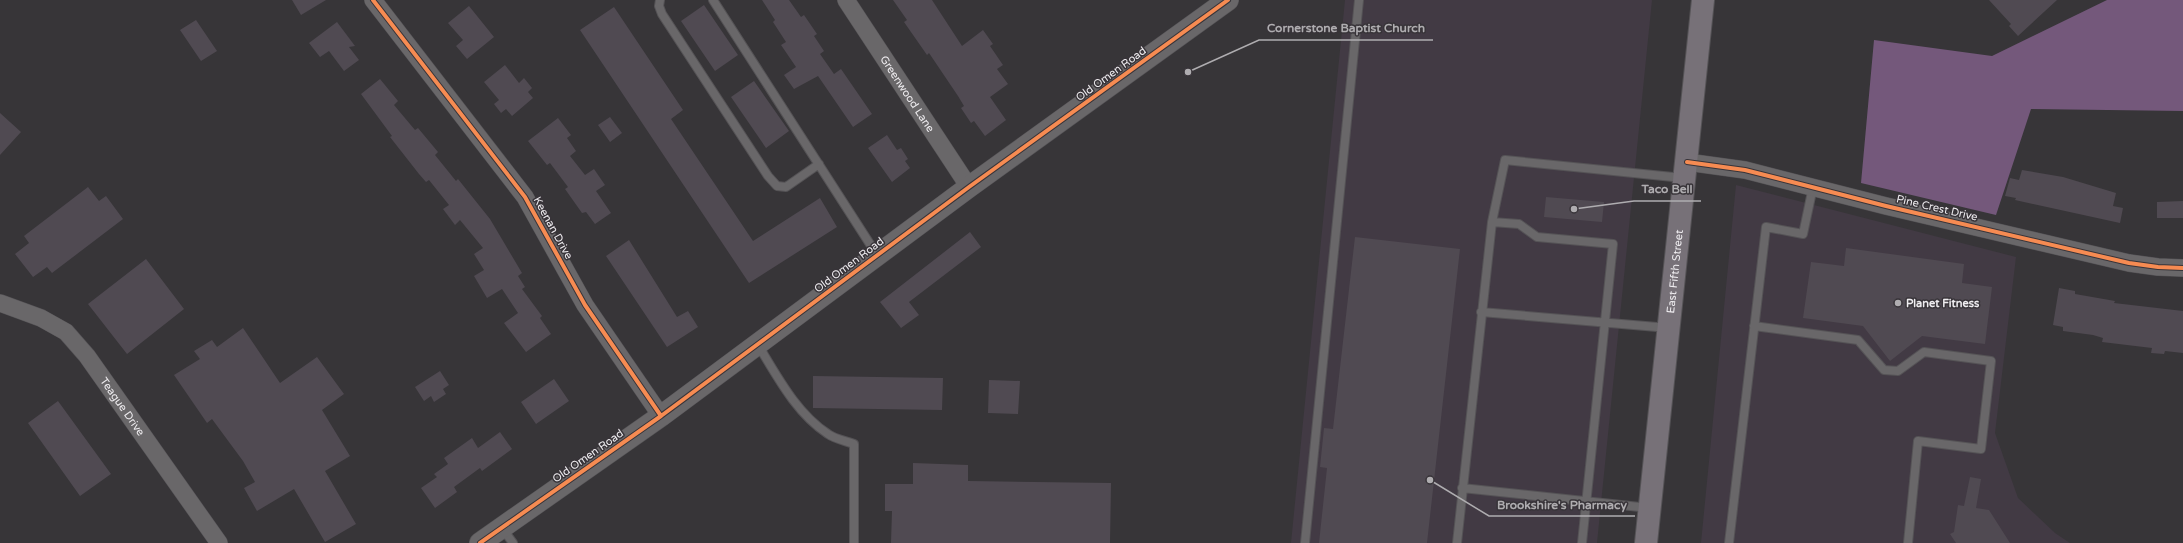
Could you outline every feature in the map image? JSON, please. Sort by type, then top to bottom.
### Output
[{"type":"main road","name":"East Fifth Street","points":[[1646,543],[1703,0]]},
{"type":"street","name":"Keenan Drive","points":[[373,0],[525,197],[585,305],[661,416]]},
{"type":"street","name":"Greenwood Lane","points":[[846,0],[969,187]]},
{"type":"street","name":"Old Omen Road","points":[[480,543],[507,535],[661,416],[969,187],[1228,0]]},
{"type":"street","name":"Pine Crest Drive","points":[[1686,170],[1734,168],[2123,261],[2158,267],[2183,268]]},
{"type":"street","name":"Teague Drive","points":[[0,303],[41,318],[66,332],[87,356],[219,543]]},
{"type":"lane","points":[[660,0],[659,6],[662,14],[768,176],[777,186],[786,188],[819,164]]},
{"type":"lane","points":[[713,0],[878,255]]},
{"type":"lane","points":[[1305,543],[1359,0]]},
{"type":"lane","points":[[1457,543],[1492,222],[1505,160],[1686,170]]},
{"type":"lane","points":[[1729,543],[1766,227],[1804,234],[1813,187]]},
{"type":"lane","points":[[1492,222],[1519,224],[1537,237],[1613,244],[1582,543]]},
{"type":"lane","points":[[1481,312],[1669,328]]},
{"type":"lane","points":[[1754,326],[1858,340],[1884,370],[1898,371],[1924,352],[1991,361],[1981,449],[1918,441],[1908,543]]},
{"type":"lane","points":[[758,344],[786,390],[812,422],[829,435],[854,444],[854,543]]},
{"type":"lane","points":[[1462,488],[1650,508]]},
{"type":"shaded area","points":[[1345,0],[1652,0],[1597,543],[1291,543]]},
{"type":"shaded area","points":[[2107,0],[2183,0],[2183,111],[2031,109],[1996,215],[1861,183],[1874,40],[1992,56]]},
{"type":"shaded area","points":[[1736,185],[2016,257],[1995,433],[2018,498],[2055,533],[2070,543],[1701,543]]},
{"type":"building","points":[[292,0],[326,0],[301,15]]},
{"type":"building","points":[[762,0],[789,0],[801,17],[804,15],[817,34],[814,36],[824,51],[820,54],[834,74],[841,69],[872,114],[853,127],[818,76],[794,89],[784,75],[796,67],[781,45],[786,42],[773,22],[775,20]]},
{"type":"building","points":[[893,0],[932,0],[962,46],[983,30],[993,44],[990,46],[1003,65],[997,69],[1008,84],[990,97],[1006,120],[985,136],[974,121],[971,123],[961,108],[964,106],[958,96],[929,53],[927,55],[904,22],[907,20]]},
{"type":"building","points":[[1989,0],[2057,0],[2018,36],[2009,26],[2011,24]]},
{"type":"building","points":[[704,5],[738,55],[715,71],[681,21]]},
{"type":"building","points":[[469,6],[494,37],[467,59],[456,46],[463,40],[448,23]]},
{"type":"building","points":[[614,7],[683,110],[671,119],[753,241],[820,198],[837,227],[749,283],[580,30]]},
{"type":"building","points":[[196,20],[217,51],[201,61],[180,30]]},
{"type":"building","points":[[337,22],[355,46],[349,47],[359,60],[344,71],[329,51],[320,57],[309,43]]},
{"type":"building","points":[[505,65],[519,83],[524,78],[532,88],[528,92],[533,98],[512,116],[506,109],[501,113],[494,104],[499,100],[484,82]]},
{"type":"building","points":[[380,79],[398,101],[394,105],[415,130],[418,128],[438,152],[435,155],[456,181],[458,179],[490,219],[522,273],[518,276],[525,287],[522,289],[542,316],[540,318],[551,334],[526,352],[504,323],[518,313],[502,289],[487,298],[474,276],[484,270],[474,254],[483,248],[460,220],[455,225],[443,209],[449,205],[429,180],[426,182],[419,174],[390,137],[392,136],[361,94]]},
{"type":"building","points":[[754,81],[789,131],[766,148],[731,97]]},
{"type":"building","points":[[0,113],[21,132],[0,155]]},
{"type":"building","points":[[610,117],[622,133],[610,142],[598,125]]},
{"type":"building","points":[[558,118],[571,135],[567,138],[576,151],[570,156],[585,175],[594,169],[605,185],[596,191],[611,213],[595,224],[586,212],[582,213],[565,189],[568,187],[550,163],[547,165],[528,141]]},
{"type":"building","points":[[887,135],[897,150],[901,148],[908,159],[905,161],[910,168],[892,182],[868,148]]},
{"type":"building","points":[[2022,170],[2063,177],[2116,193],[2113,206],[2123,208],[2120,223],[2015,200],[2016,198],[2005,196],[2010,178],[2019,180]]},
{"type":"building","points":[[88,187],[99,201],[106,196],[123,219],[52,273],[47,267],[33,277],[15,254],[29,243],[24,236]]},
{"type":"building","points":[[1546,197],[1604,202],[1602,222],[1544,217]]},
{"type":"building","points":[[2183,201],[2183,218],[2157,218],[2157,202]]},
{"type":"building","points":[[970,232],[981,247],[909,302],[919,315],[901,328],[880,302]]},
{"type":"building","points":[[1355,237],[1460,249],[1427,543],[1319,543],[1327,468],[1320,467],[1324,428],[1333,429]]},
{"type":"building","points":[[629,240],[677,317],[688,311],[698,327],[667,347],[606,256]]},
{"type":"building","name":"Planet Fitness","points":[[1846,248],[1964,264],[1962,283],[1992,287],[1985,344],[1922,336],[1890,361],[1863,326],[1803,318],[1811,262],[1844,266]]},
{"type":"building","points":[[146,259],[184,309],[127,354],[88,304]]},
{"type":"building","points":[[2059,288],[2075,291],[2075,294],[2115,301],[2114,303],[2183,311],[2183,353],[2165,351],[2164,354],[2151,353],[2152,348],[2102,342],[2103,338],[2093,335],[2063,331],[2063,327],[2053,325]]},
{"type":"building","points":[[243,328],[280,383],[317,357],[344,394],[322,410],[350,456],[325,471],[356,524],[325,542],[294,489],[257,511],[244,488],[255,482],[243,461],[212,419],[207,423],[174,375],[200,359],[194,351],[212,340],[217,347]]},
{"type":"building","points":[[440,371],[449,385],[443,389],[446,394],[434,402],[431,396],[424,401],[415,387]]},
{"type":"building","points":[[813,376],[943,378],[942,410],[813,408]]},
{"type":"building","points":[[554,379],[569,401],[536,424],[521,402]]},
{"type":"building","points":[[989,380],[1020,381],[1018,414],[988,413]]},
{"type":"building","points":[[58,401],[111,474],[80,496],[28,423]]},
{"type":"building","points":[[500,432],[512,449],[482,471],[480,468],[454,487],[457,492],[435,508],[421,488],[437,477],[434,474],[448,464],[444,458],[472,438],[478,448]]},
{"type":"building","points":[[913,463],[968,465],[968,481],[1111,483],[1110,543],[891,543],[892,511],[885,511],[885,484],[913,484]]},
{"type":"building","points":[[1970,477],[1981,479],[1976,508],[1989,510],[2010,543],[1956,543],[1950,534],[1954,532],[1958,505],[1964,506]]},
{"type":"cycle path","points":[[373,0],[525,197],[585,305],[661,416]]},
{"type":"cycle path","points":[[480,543],[661,416],[969,187],[1228,0]]},
{"type":"cycle path","points":[[1687,162],[1745,170],[1886,206],[2129,263],[2158,267],[2183,268]]},
{"type":"place","name":"Cornerstone Baptist Church","points":[[1188,72]]},
{"type":"place","name":"Taco Bell","points":[[1574,209]]},
{"type":"place","name":"Planet Fitness","points":[[1898,303]]},
{"type":"place","name":"Brookshire's Pharmacy","points":[[1430,480]]}]
